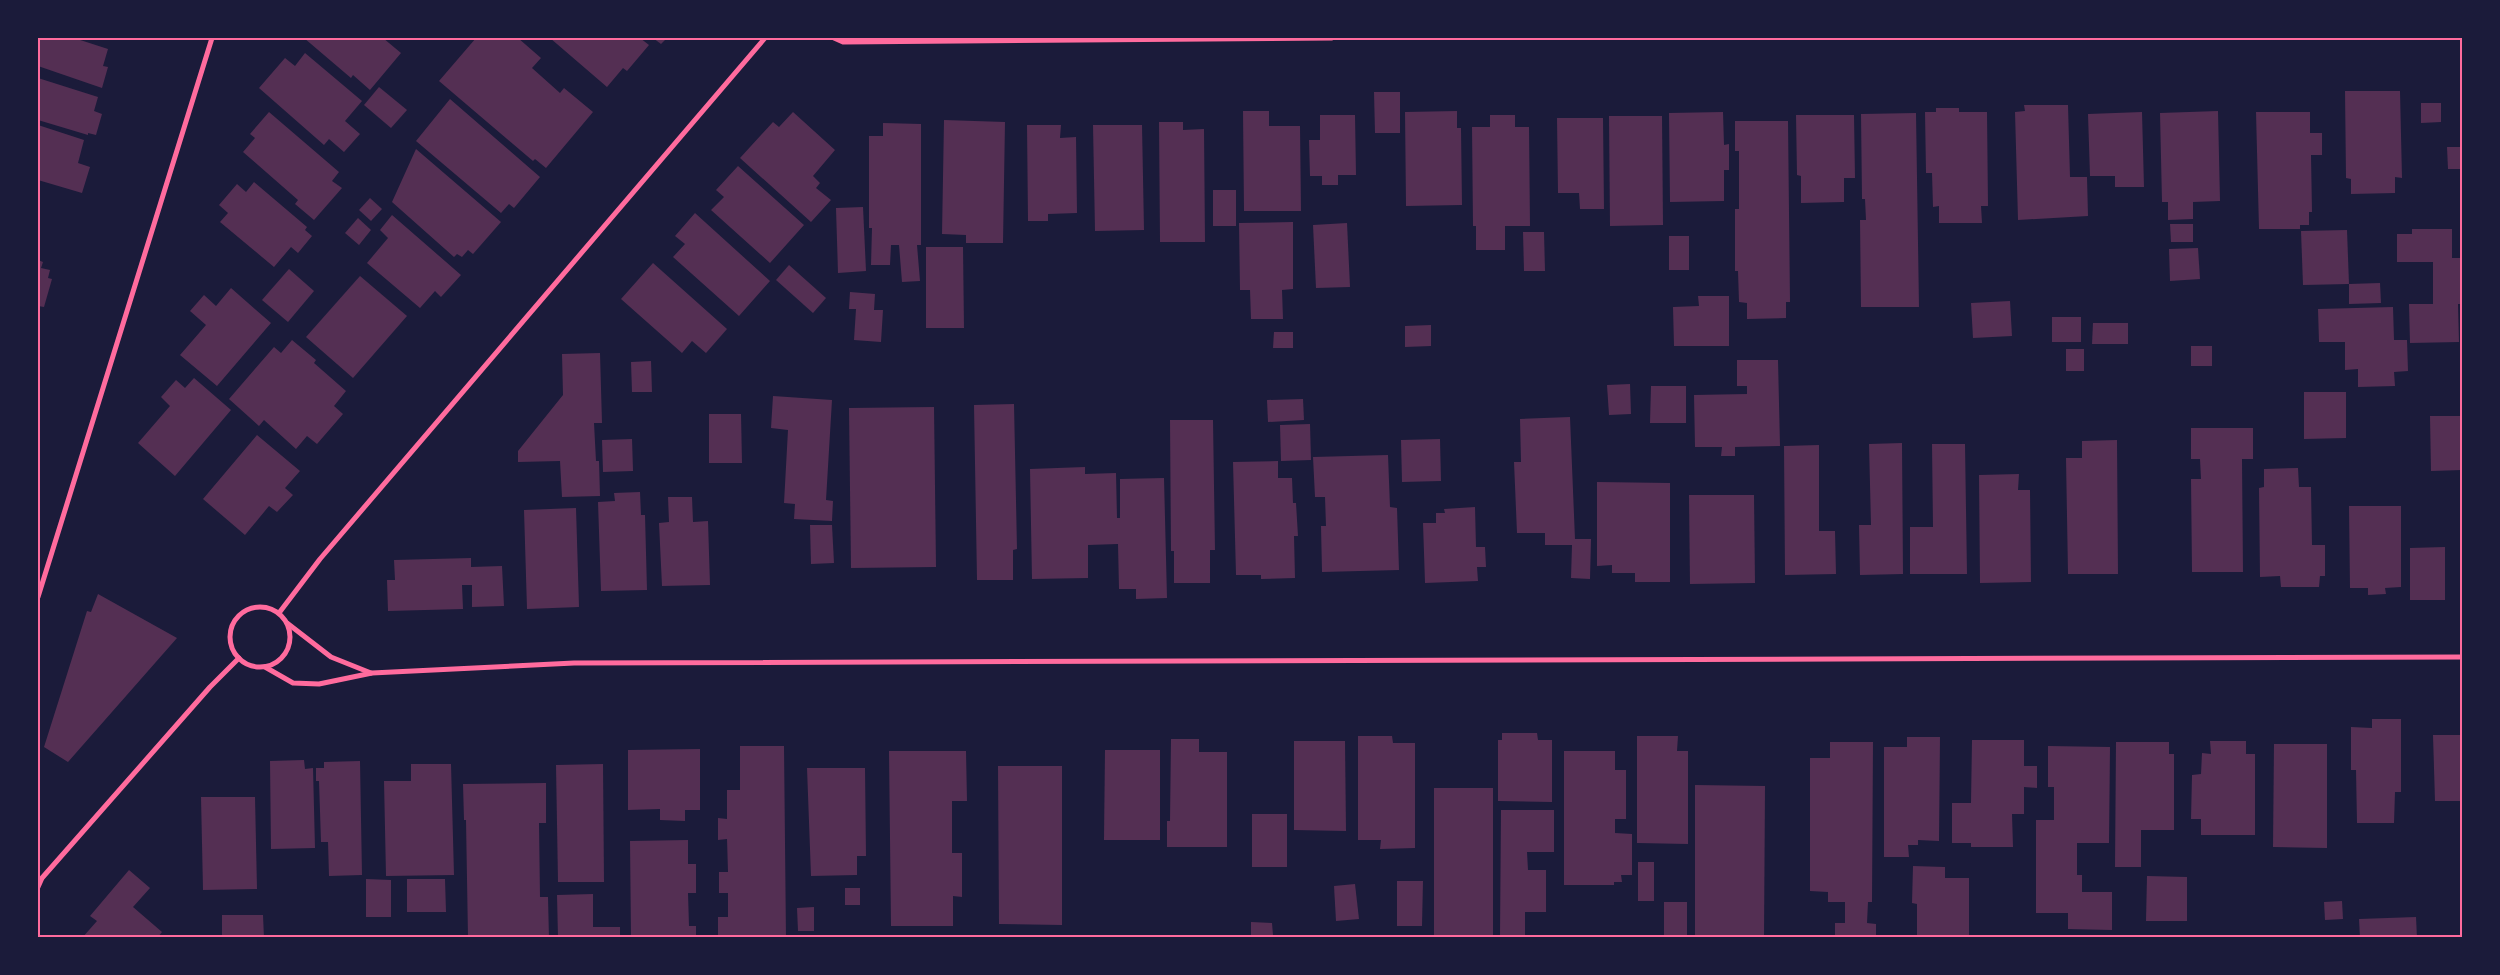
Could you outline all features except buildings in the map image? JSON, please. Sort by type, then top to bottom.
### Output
[{"type":"street","points":[[38,598],[212,38]]},
{"type":"street","points":[[279,613],[320,559],[765,38]]},
{"type":"street","points":[[834,38],[842,42],[852,42],[1332,38]]},
{"type":"street","points":[[372,673],[332,657],[286,622],[279,613],[270,608],[250,608],[234,621],[230,630],[230,640],[239,658],[246,664],[265,667],[293,683],[319,684],[372,673],[574,663],[2462,657]]},
{"type":"street","points":[[265,667],[282,658],[287,650],[290,641],[286,622]]},
{"type":"street","points":[[38,887],[40,877],[210,687],[239,658]]}]
